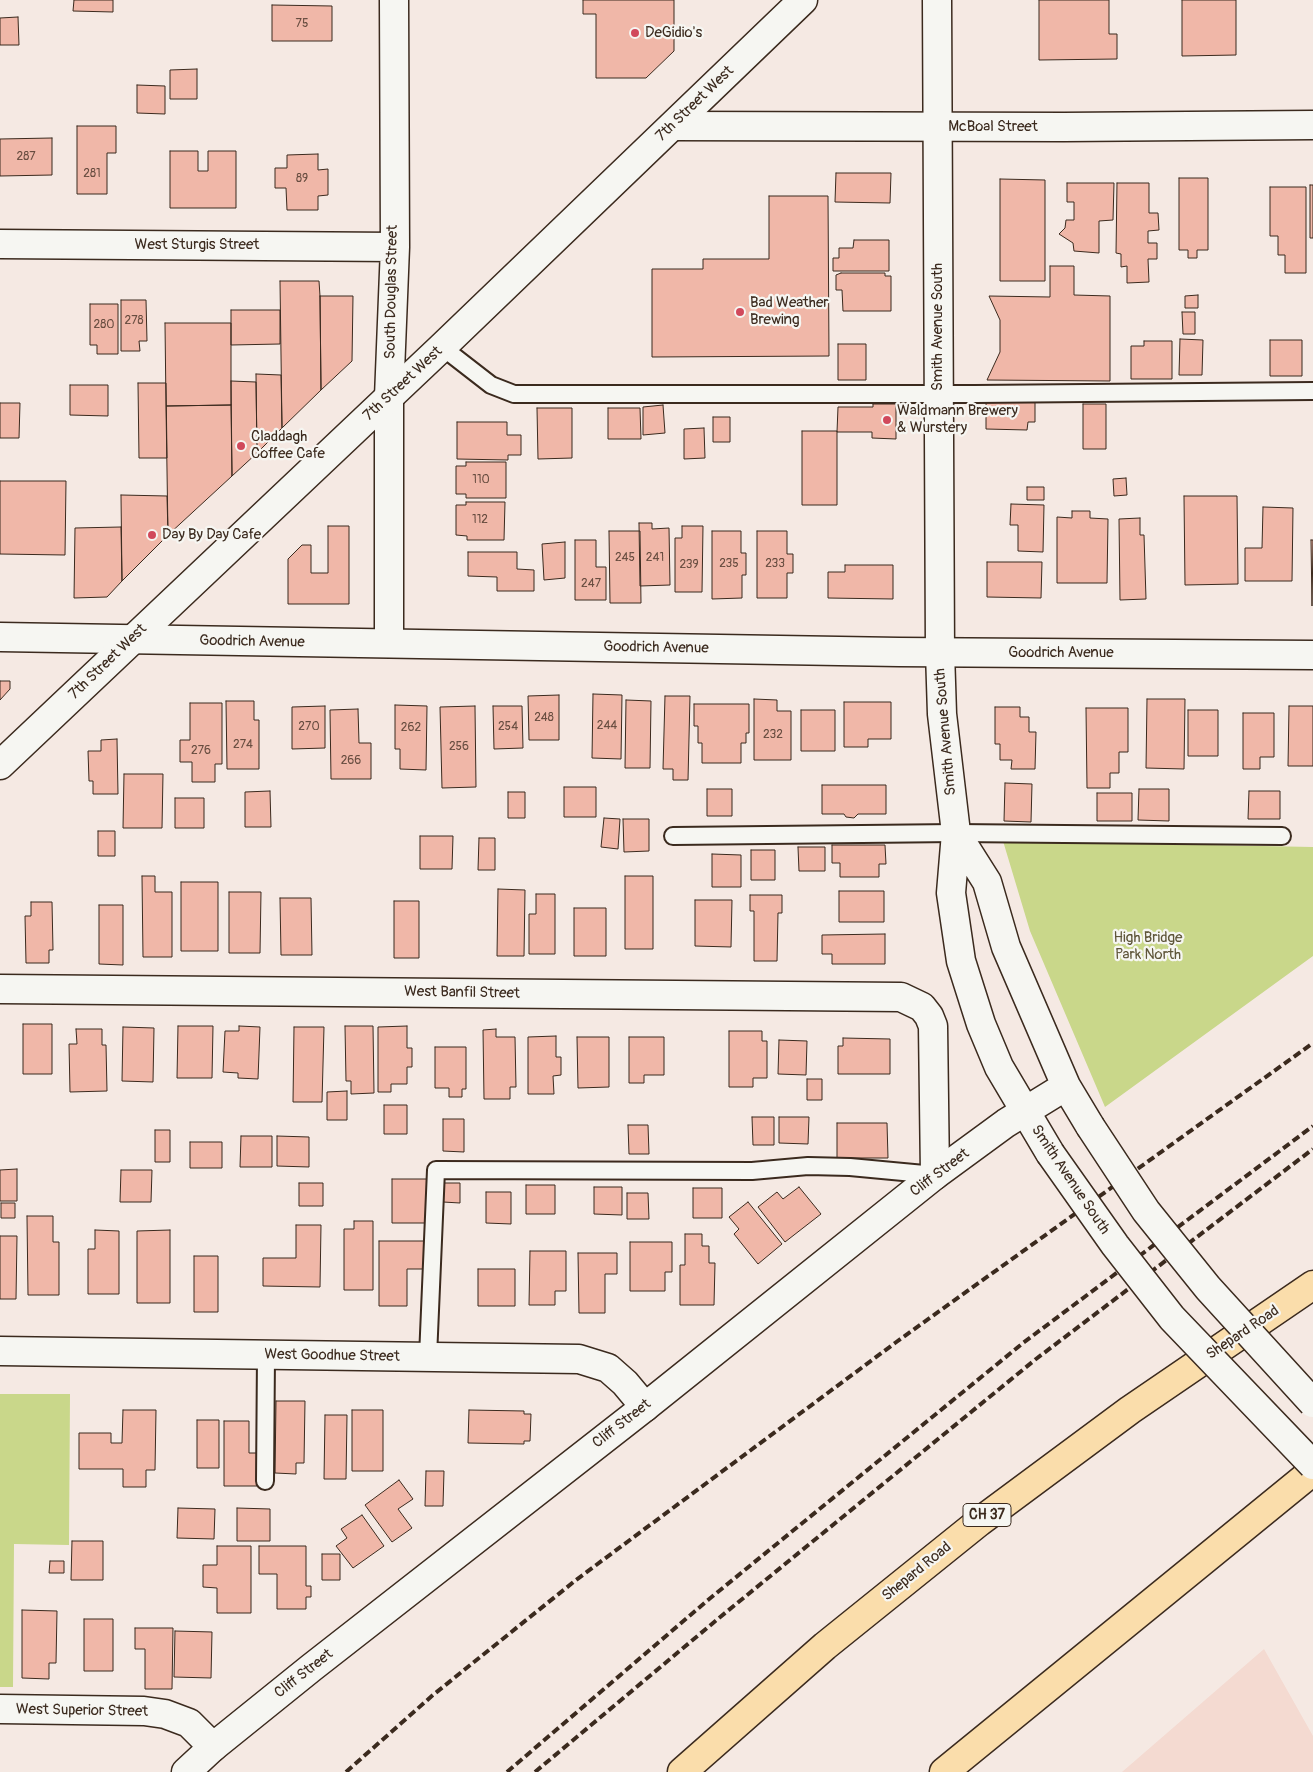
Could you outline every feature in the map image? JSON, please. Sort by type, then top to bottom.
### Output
[{"type":"highway","name":"Shepard Road","points":[[682,1772],[825,1646],[979,1522],[1130,1410],[1313,1285]]},
{"type":"highway","points":[[944,1772],[1313,1471]]},
{"type":"street","name":"South Douglas Street","points":[[389,643],[389,397],[395,247],[394,0]]},
{"type":"street","name":"7th Street West","points":[[0,765],[674,126],[802,0]]},
{"type":"street","name":"Smith Avenue South","points":[[937,0],[936,128],[940,652],[942,714],[956,833],[951,893],[961,960],[981,1024],[995,1058],[1024,1111],[1050,1152],[1115,1245],[1172,1318],[1313,1465]]},
{"type":"street","name":"McBoal Street","points":[[674,126],[936,128],[1313,125]]},
{"type":"street","name":"West Sturgis Street","points":[[0,244],[395,247]]},
{"type":"street","name":"Goodrich Avenue","points":[[0,637],[940,652],[1313,655]]},
{"type":"street","name":"Smith Avenue South","points":[[956,833],[987,882],[1006,947],[1066,1086],[1090,1126],[1146,1211],[1208,1288],[1313,1403]]},
{"type":"street","name":"West Banfil Street","points":[[0,989],[901,997],[913,1001],[922,1007],[929,1016],[933,1026],[935,1175]]},
{"type":"street","name":"Cliff Street","points":[[186,1772],[213,1747],[645,1407],[935,1175],[1024,1111],[1066,1086]]},
{"type":"street","name":"West Goodhue Street","points":[[0,1351],[579,1359],[594,1362],[608,1368],[620,1377],[645,1407]]},
{"type":"street","name":"West Superior Street","points":[[0,1709],[144,1711],[165,1714],[189,1723],[213,1747]]},
{"type":"lane","points":[[442,347],[491,386],[514,394],[938,394],[1313,391]]},
{"type":"lane","points":[[673,836],[956,833],[1282,836]]},
{"type":"lane","points":[[428,1357],[436,1170],[752,1171],[808,1166],[850,1167],[935,1175]]},
{"type":"lane","points":[[265,1480],[266,1354]]},
{"type":"shaded area","points":[[1264,1649],[1313,1736],[1313,1772],[1122,1772]]},
{"type":"green space","name":"High Bridge Park North","points":[[1003,841],[1313,847],[1313,956],[1105,1107],[1030,931]]},
{"type":"green space","points":[[0,1394],[70,1394],[69,1545],[14,1544],[13,1687],[0,1687]]},
{"type":"building","points":[[74,0],[113,0],[113,12],[73,11]]},
{"type":"building","name":"DeGidio's","points":[[583,0],[674,0],[674,51],[646,78],[596,78],[596,14],[583,14]]},
{"type":"building","points":[[1039,0],[1109,0],[1109,34],[1117,34],[1117,59],[1039,60]]},
{"type":"building","points":[[1182,0],[1236,0],[1236,55],[1182,56]]},
{"type":"building","points":[[272,5],[332,6],[332,41],[272,41]]},
{"type":"building","points":[[18,17],[19,45],[0,45],[0,18]]},
{"type":"building","points":[[197,69],[197,99],[170,99],[170,70]]},
{"type":"building","points":[[137,85],[165,86],[165,114],[137,113]]},
{"type":"building","points":[[77,126],[116,126],[116,153],[107,153],[107,194],[77,194]]},
{"type":"building","points":[[52,138],[52,175],[0,176],[0,139]]},
{"type":"building","points":[[170,151],[198,151],[198,171],[208,171],[208,151],[236,151],[236,208],[170,208]]},
{"type":"building","points":[[318,154],[318,170],[328,169],[328,195],[318,196],[318,210],[287,210],[286,188],[275,188],[275,168],[287,168],[287,155]]},
{"type":"building","points":[[836,173],[891,173],[890,203],[835,202]]},
{"type":"building","points":[[1179,178],[1208,178],[1208,250],[1197,250],[1197,258],[1188,258],[1188,250],[1179,250]]},
{"type":"building","points":[[1000,179],[1045,180],[1045,281],[1000,281]]},
{"type":"building","points":[[1067,183],[1114,183],[1113,220],[1099,221],[1099,253],[1074,251],[1073,243],[1059,234],[1065,228],[1066,220],[1074,220],[1074,202],[1067,202]]},
{"type":"building","points":[[1117,183],[1149,183],[1149,213],[1158,213],[1159,230],[1148,231],[1148,243],[1157,243],[1157,259],[1148,259],[1149,282],[1127,283],[1127,266],[1121,267],[1121,254],[1116,253]]},
{"type":"building","points":[[1310,185],[1313,185],[1313,238],[1310,238]]},
{"type":"building","points":[[1270,187],[1306,187],[1306,273],[1285,273],[1285,255],[1278,255],[1278,236],[1270,236]]},
{"type":"building","name":"Bad Weather Brewing","points":[[769,196],[828,196],[829,356],[652,357],[652,269],[703,269],[703,259],[769,259]]},
{"type":"building","points":[[854,240],[889,240],[889,271],[833,271],[833,258],[839,258],[839,248],[853,248]]},
{"type":"building","points":[[1050,266],[1074,266],[1074,295],[1110,296],[1110,381],[987,380],[1000,352],[1000,320],[989,296],[1050,297]]},
{"type":"building","points":[[841,273],[885,273],[885,276],[891,276],[891,311],[843,311],[842,290],[836,290],[836,275]]},
{"type":"building","points":[[280,281],[319,281],[320,296],[321,390],[282,428]]},
{"type":"building","points":[[1198,295],[1198,308],[1185,308],[1185,296]]},
{"type":"building","points":[[320,296],[353,296],[352,361],[321,390]]},
{"type":"building","points":[[121,300],[146,300],[147,341],[139,341],[140,351],[121,351]]},
{"type":"building","points":[[90,304],[118,304],[118,354],[97,354],[97,345],[90,345]]},
{"type":"building","points":[[231,310],[280,310],[280,344],[231,345]]},
{"type":"building","points":[[1182,312],[1195,312],[1195,334],[1183,334]]},
{"type":"building","points":[[165,323],[231,323],[231,405],[166,406]]},
{"type":"building","points":[[1180,339],[1203,340],[1202,375],[1179,375]]},
{"type":"building","points":[[1270,340],[1302,340],[1302,376],[1270,376]]},
{"type":"building","points":[[1144,341],[1172,341],[1172,379],[1131,379],[1131,346],[1144,346]]},
{"type":"building","points":[[838,344],[866,344],[866,380],[838,380]]},
{"type":"building","points":[[256,374],[281,375],[282,428],[257,453]]},
{"type":"building","points":[[231,381],[256,382],[257,453],[232,476]]},
{"type":"building","points":[[138,383],[166,383],[167,458],[139,458]]},
{"type":"building","points":[[70,385],[108,385],[108,416],[70,415]]},
{"type":"building","points":[[986,399],[1035,400],[1035,422],[1028,422],[1027,430],[986,429]]},
{"type":"building","points":[[0,403],[20,403],[19,438],[0,438]]},
{"type":"building","points":[[873,404],[896,404],[896,439],[872,438],[872,432],[837,432],[838,407],[873,407]]},
{"type":"building","points":[[1083,404],[1106,404],[1106,449],[1083,449]]},
{"type":"building","points":[[231,405],[232,476],[168,535],[166,406]]},
{"type":"building","points":[[663,405],[665,433],[643,435],[643,407]]},
{"type":"building","points":[[537,408],[572,408],[572,458],[538,459]]},
{"type":"building","points":[[608,408],[640,408],[641,439],[608,439]]},
{"type":"building","points":[[713,417],[730,417],[730,442],[713,442]]},
{"type":"building","points":[[457,422],[507,422],[507,435],[521,435],[521,455],[508,455],[508,460],[457,459]]},
{"type":"building","points":[[704,428],[705,458],[684,459],[684,429]]},
{"type":"building","points":[[802,431],[837,431],[837,505],[802,505]]},
{"type":"building","points":[[466,462],[506,462],[506,498],[466,498],[466,494],[456,494],[456,466],[466,466]]},
{"type":"building","points":[[1126,478],[1127,495],[1114,496],[1113,479]]},
{"type":"building","points":[[0,481],[66,481],[65,555],[0,554]]},
{"type":"building","points":[[1027,487],[1044,487],[1044,500],[1027,500]]},
{"type":"building","points":[[121,495],[167,496],[168,535],[122,581]]},
{"type":"building","points":[[1184,496],[1237,496],[1238,584],[1185,585]]},
{"type":"building","points":[[466,502],[505,502],[504,540],[467,540],[467,536],[456,535],[456,505],[466,505]]},
{"type":"building","points":[[1011,504],[1044,505],[1043,552],[1018,551],[1018,525],[1010,525]]},
{"type":"building","points":[[1263,507],[1293,508],[1292,581],[1245,581],[1245,548],[1262,548]]},
{"type":"building","points":[[1072,511],[1090,511],[1090,518],[1108,519],[1107,583],[1057,583],[1057,517],[1072,518]]},
{"type":"building","points":[[1140,518],[1140,535],[1144,535],[1146,599],[1120,600],[1119,519]]},
{"type":"building","points":[[639,523],[652,523],[652,529],[669,528],[670,585],[640,586]]},
{"type":"building","points":[[328,526],[349,526],[349,604],[288,604],[288,559],[302,545],[311,545],[311,573],[328,573]]},
{"type":"building","points":[[682,526],[703,526],[702,592],[675,592],[675,538],[682,538]]},
{"type":"building","points":[[121,527],[122,581],[107,597],[74,598],[75,528]]},
{"type":"building","points":[[609,531],[640,531],[641,603],[610,603]]},
{"type":"building","points":[[712,531],[741,531],[741,553],[746,553],[746,575],[742,575],[742,598],[712,599]]},
{"type":"building","points":[[757,531],[787,531],[787,554],[793,554],[793,573],[787,573],[787,598],[757,598]]},
{"type":"building","points":[[575,540],[596,540],[596,567],[606,567],[606,600],[575,600]]},
{"type":"building","points":[[1311,540],[1313,540],[1312,606]]},
{"type":"building","points":[[565,542],[565,578],[544,580],[542,544]]},
{"type":"building","points":[[468,552],[517,552],[517,569],[534,570],[534,591],[497,591],[497,577],[468,576]]},
{"type":"building","points":[[987,562],[1042,562],[1041,598],[987,597]]},
{"type":"building","points":[[845,565],[893,565],[893,599],[828,598],[828,572],[845,572]]},
{"type":"building","points":[[0,681],[10,681],[10,689],[0,700]]},
{"type":"building","points":[[593,694],[622,695],[621,759],[592,758]]},
{"type":"building","points":[[559,695],[559,740],[529,740],[528,696]]},
{"type":"building","points":[[665,696],[690,696],[688,780],[673,780],[673,769],[663,769]]},
{"type":"building","points":[[754,699],[777,700],[777,711],[791,711],[791,760],[754,760]]},
{"type":"building","points":[[1147,699],[1185,699],[1184,769],[1146,768]]},
{"type":"building","points":[[626,700],[651,701],[650,768],[625,768]]},
{"type":"building","points":[[226,701],[254,701],[254,720],[259,720],[259,769],[227,769]]},
{"type":"building","points":[[844,702],[891,702],[891,739],[868,739],[868,747],[844,747]]},
{"type":"building","points":[[190,703],[222,703],[222,764],[215,764],[215,782],[192,782],[192,762],[180,762],[180,740],[190,740]]},
{"type":"building","points":[[694,704],[749,704],[749,733],[746,733],[746,743],[741,743],[741,763],[702,763],[702,743],[698,743],[698,726],[694,726]]},
{"type":"building","points":[[395,705],[427,706],[426,770],[400,769],[400,749],[395,749]]},
{"type":"building","points":[[325,706],[325,748],[292,749],[292,707]]},
{"type":"building","points":[[475,706],[476,787],[442,788],[440,707]]},
{"type":"building","points":[[493,706],[522,706],[523,748],[494,749]]},
{"type":"building","points":[[1289,706],[1313,706],[1313,766],[1288,766]]},
{"type":"building","points":[[995,707],[1020,707],[1020,717],[1029,717],[1029,732],[1036,732],[1035,769],[1011,769],[1012,760],[1000,760],[1000,744],[995,744]]},
{"type":"building","points":[[1086,708],[1128,708],[1128,752],[1119,752],[1119,773],[1110,773],[1110,788],[1087,788]]},
{"type":"building","points":[[358,709],[359,743],[371,743],[371,779],[331,779],[330,710]]},
{"type":"building","points":[[801,710],[835,710],[835,751],[801,751]]},
{"type":"building","points":[[1188,710],[1218,710],[1218,756],[1188,756]]},
{"type":"building","points":[[1243,713],[1274,713],[1274,757],[1260,757],[1260,769],[1243,769]]},
{"type":"building","points":[[117,739],[118,794],[93,794],[93,781],[89,781],[88,751],[101,751],[101,740]]},
{"type":"building","points":[[124,774],[163,774],[162,828],[123,828]]},
{"type":"building","points":[[1005,783],[1032,784],[1031,822],[1004,821]]},
{"type":"building","points":[[822,785],[886,785],[886,814],[858,814],[854,818],[846,817],[844,814],[822,814]]},
{"type":"building","points":[[564,787],[596,787],[596,817],[564,817]]},
{"type":"building","points":[[707,789],[732,789],[732,816],[707,816]]},
{"type":"building","points":[[1139,789],[1169,789],[1169,821],[1138,820]]},
{"type":"building","points":[[270,791],[271,827],[245,827],[245,792]]},
{"type":"building","points":[[1249,791],[1280,791],[1280,819],[1248,819]]},
{"type":"building","points":[[508,792],[525,792],[525,818],[508,818]]},
{"type":"building","points":[[1097,793],[1132,793],[1132,821],[1097,821]]},
{"type":"building","points":[[175,798],[204,798],[204,828],[175,828]]},
{"type":"building","points":[[604,818],[620,819],[618,849],[601,847]]},
{"type":"building","points":[[623,819],[649,819],[649,851],[624,852]]},
{"type":"building","points":[[98,831],[115,831],[115,856],[98,856]]},
{"type":"building","points":[[420,836],[453,836],[452,869],[420,869]]},
{"type":"building","points":[[479,838],[495,838],[495,870],[478,870]]},
{"type":"building","points":[[832,845],[885,845],[886,864],[879,864],[879,877],[840,877],[840,863],[832,863]]},
{"type":"building","points":[[798,847],[825,847],[825,871],[799,871]]},
{"type":"building","points":[[751,850],[775,850],[775,880],[751,880]]},
{"type":"building","points":[[712,854],[741,855],[741,887],[712,887]]},
{"type":"building","points":[[142,876],[155,876],[155,892],[172,892],[172,957],[143,957]]},
{"type":"building","points":[[625,876],[653,876],[653,949],[625,949]]},
{"type":"building","points":[[181,882],[218,882],[218,951],[181,951]]},
{"type":"building","points":[[498,889],[525,890],[524,956],[497,956]]},
{"type":"building","points":[[839,891],[884,891],[884,922],[839,922]]},
{"type":"building","points":[[229,892],[261,892],[260,953],[229,953]]},
{"type":"building","points":[[536,894],[555,894],[555,954],[529,954],[529,914],[536,914]]},
{"type":"building","points":[[750,895],[782,895],[782,913],[778,913],[777,961],[754,961],[754,911],[750,911]]},
{"type":"building","points":[[280,898],[311,898],[312,955],[281,955]]},
{"type":"building","points":[[695,900],[732,900],[731,947],[695,946]]},
{"type":"building","points":[[394,901],[419,901],[419,958],[394,958]]},
{"type":"building","points":[[31,902],[52,902],[53,950],[49,950],[49,963],[26,963],[25,916],[31,916]]},
{"type":"building","points":[[99,905],[123,905],[123,965],[99,964]]},
{"type":"building","points":[[574,908],[606,908],[606,956],[574,956]]},
{"type":"building","points":[[885,934],[885,964],[832,964],[832,954],[822,954],[822,935]]},
{"type":"building","points":[[23,1024],[52,1024],[52,1074],[23,1074]]},
{"type":"building","points":[[178,1026],[213,1026],[212,1078],[177,1078]]},
{"type":"building","points":[[239,1026],[260,1027],[258,1079],[238,1078],[238,1073],[223,1072],[225,1031],[239,1031]]},
{"type":"building","points":[[345,1026],[373,1026],[374,1093],[351,1094],[351,1081],[346,1081]]},
{"type":"building","points":[[407,1026],[407,1048],[412,1048],[412,1067],[407,1067],[407,1084],[391,1084],[391,1092],[378,1092],[378,1027]]},
{"type":"building","points":[[123,1027],[154,1028],[153,1082],[122,1081]]},
{"type":"building","points":[[294,1027],[324,1027],[322,1102],[293,1102]]},
{"type":"building","points":[[76,1029],[102,1029],[102,1045],[106,1045],[107,1091],[70,1092],[69,1044],[77,1044]]},
{"type":"building","points":[[496,1029],[496,1037],[515,1037],[516,1087],[510,1087],[510,1099],[484,1099],[483,1030]]},
{"type":"building","points":[[729,1031],[762,1031],[762,1041],[767,1041],[767,1078],[753,1078],[753,1087],[729,1087]]},
{"type":"building","points":[[556,1036],[556,1057],[561,1057],[561,1075],[553,1076],[554,1094],[528,1094],[528,1037]]},
{"type":"building","points":[[577,1037],[609,1037],[609,1087],[578,1088]]},
{"type":"building","points":[[629,1037],[664,1037],[664,1075],[644,1075],[644,1083],[629,1083]]},
{"type":"building","points":[[843,1038],[890,1039],[890,1074],[838,1074],[838,1046],[843,1046]]},
{"type":"building","points":[[779,1040],[807,1041],[806,1075],[778,1074]]},
{"type":"building","points":[[435,1047],[466,1047],[466,1089],[462,1089],[462,1097],[449,1097],[449,1088],[435,1088]]},
{"type":"building","points":[[807,1079],[822,1079],[822,1100],[807,1100]]},
{"type":"building","points":[[347,1091],[347,1120],[327,1120],[327,1092]]},
{"type":"building","points":[[384,1105],[407,1105],[407,1134],[384,1134]]},
{"type":"building","points":[[752,1117],[774,1117],[774,1145],[753,1145]]},
{"type":"building","points":[[779,1117],[809,1117],[808,1144],[779,1143]]},
{"type":"building","points":[[443,1119],[464,1119],[464,1152],[443,1151]]},
{"type":"building","points":[[837,1123],[887,1123],[888,1158],[837,1158]]},
{"type":"building","points":[[628,1125],[648,1125],[649,1154],[629,1154]]},
{"type":"building","points":[[155,1130],[170,1130],[170,1162],[155,1162]]},
{"type":"building","points":[[241,1136],[272,1136],[272,1167],[240,1167]]},
{"type":"building","points":[[277,1136],[309,1137],[309,1167],[277,1166]]},
{"type":"building","points":[[190,1142],[222,1142],[222,1168],[190,1168]]},
{"type":"building","points":[[17,1169],[17,1201],[0,1201],[0,1170]]},
{"type":"building","points":[[121,1170],[152,1170],[151,1202],[120,1202]]},
{"type":"building","points":[[392,1179],[427,1179],[428,1223],[392,1223]]},
{"type":"building","points":[[299,1183],[323,1183],[323,1206],[299,1206]]},
{"type":"building","points":[[444,1183],[460,1183],[460,1203],[443,1202]]},
{"type":"building","points":[[526,1185],[555,1185],[555,1214],[526,1214]]},
{"type":"building","points":[[594,1187],[622,1187],[622,1215],[594,1214]]},
{"type":"building","points":[[799,1187],[821,1214],[785,1242],[758,1207],[777,1192],[783,1199]]},
{"type":"building","points":[[693,1188],[722,1188],[722,1218],[693,1218]]},
{"type":"building","points":[[486,1192],[511,1192],[511,1224],[486,1223]]},
{"type":"building","points":[[627,1193],[648,1193],[649,1219],[627,1219]]},
{"type":"building","points":[[748,1202],[782,1244],[758,1264],[734,1234],[739,1229],[729,1217]]},
{"type":"building","points":[[1,1203],[15,1203],[15,1218],[1,1218]]},
{"type":"building","points":[[27,1216],[53,1216],[53,1242],[59,1242],[59,1295],[28,1295]]},
{"type":"building","points":[[354,1221],[373,1221],[373,1290],[344,1290],[344,1229],[354,1229]]},
{"type":"building","points":[[296,1225],[321,1225],[320,1287],[263,1286],[263,1258],[296,1258]]},
{"type":"building","points":[[95,1230],[119,1231],[119,1294],[88,1294],[88,1249],[95,1249]]},
{"type":"building","points":[[170,1230],[170,1303],[137,1303],[137,1231]]},
{"type":"building","points":[[685,1234],[702,1234],[702,1246],[709,1246],[709,1263],[715,1263],[714,1305],[680,1305],[680,1265],[685,1265]]},
{"type":"building","points":[[0,1236],[17,1236],[16,1299],[0,1299]]},
{"type":"building","points":[[379,1241],[425,1241],[424,1269],[407,1269],[407,1306],[379,1306]]},
{"type":"building","points":[[630,1242],[672,1242],[672,1272],[665,1272],[665,1291],[630,1291]]},
{"type":"building","points":[[530,1251],[566,1251],[566,1291],[555,1291],[555,1305],[529,1305]]},
{"type":"building","points":[[578,1253],[617,1253],[617,1274],[605,1274],[605,1313],[579,1313]]},
{"type":"building","points":[[194,1256],[218,1256],[218,1312],[194,1312]]},
{"type":"building","points":[[478,1269],[515,1269],[515,1306],[478,1306]]},
{"type":"building","points":[[276,1401],[305,1401],[304,1463],[296,1463],[296,1474],[275,1473]]},
{"type":"building","points":[[123,1410],[156,1410],[155,1470],[146,1470],[146,1487],[123,1487],[123,1469],[79,1469],[79,1433],[111,1433],[111,1443],[122,1443]]},
{"type":"building","points":[[352,1410],[383,1410],[383,1471],[352,1471]]},
{"type":"building","points":[[469,1410],[524,1411],[524,1414],[531,1414],[530,1441],[524,1441],[524,1444],[468,1443]]},
{"type":"building","points":[[325,1415],[347,1415],[346,1479],[324,1479]]},
{"type":"building","points":[[197,1420],[219,1420],[219,1468],[197,1468]]},
{"type":"building","points":[[224,1421],[249,1421],[249,1453],[257,1453],[257,1486],[224,1486]]},
{"type":"building","points":[[426,1471],[444,1471],[443,1506],[425,1506]]},
{"type":"building","points":[[399,1480],[413,1499],[398,1509],[412,1528],[392,1542],[365,1505]]},
{"type":"building","points":[[178,1508],[215,1509],[214,1539],[177,1538]]},
{"type":"building","points":[[237,1508],[270,1509],[270,1541],[237,1541]]},
{"type":"building","points":[[362,1515],[384,1546],[353,1568],[336,1546],[347,1538],[341,1529]]},
{"type":"building","points":[[72,1541],[103,1541],[103,1580],[71,1580]]},
{"type":"building","points":[[217,1546],[251,1546],[251,1613],[217,1613],[217,1588],[203,1587],[203,1565],[217,1565]]},
{"type":"building","points":[[259,1546],[306,1546],[306,1586],[311,1586],[311,1597],[306,1597],[306,1609],[277,1609],[277,1574],[259,1574]]},
{"type":"building","points":[[322,1554],[340,1554],[340,1580],[322,1580]]},
{"type":"building","points":[[50,1561],[64,1561],[64,1573],[49,1573]]},
{"type":"building","points":[[22,1610],[57,1611],[56,1663],[49,1663],[49,1679],[22,1678]]},
{"type":"building","points":[[84,1619],[113,1619],[113,1671],[84,1671]]},
{"type":"building","points":[[135,1628],[173,1628],[172,1689],[145,1689],[145,1649],[135,1649]]},
{"type":"building","points":[[175,1631],[212,1632],[211,1678],[174,1677]]},
{"type":"railway","points":[[346,1772],[433,1695],[576,1580],[895,1343],[1313,1043]]},
{"type":"railway","points":[[507,1772],[708,1600],[1023,1343],[1313,1126]]},
{"type":"railway","points":[[535,1772],[719,1618],[1036,1359],[1313,1149]]},
{"type":"place","name":"DeGidio's","points":[[635,33]]},
{"type":"place","name":"Bad Weather Brewing","points":[[740,312]]},
{"type":"place","name":"Waldmann Brewery & Wurstery","points":[[887,420]]},
{"type":"place","name":"Claddagh Coffee Cafe","points":[[241,446]]},
{"type":"place","name":"Day By Day Cafe","points":[[152,535]]}]
